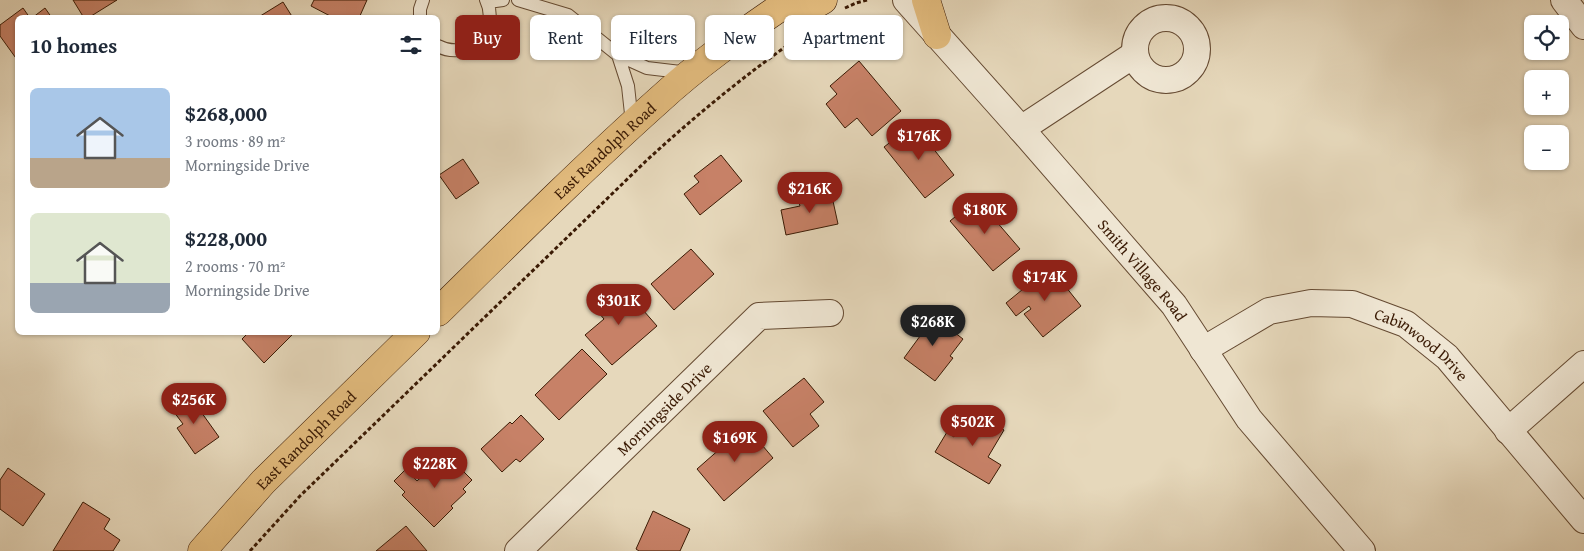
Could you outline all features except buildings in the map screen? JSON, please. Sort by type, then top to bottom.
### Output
[{"type":"main road","points":[[926,0],[937,35]]},
{"type":"main road","name":"East Randolph Road","points":[[440,310],[659,100],[731,42],[786,2],[830,6]]},
{"type":"main road","name":"East Randolph Road","points":[[202,551],[263,482],[413,335]]},
{"type":"street","name":"Smith Village Road","points":[[906,0],[1022,129],[1174,304],[1249,419],[1362,551]]},
{"type":"street","points":[[1564,0],[1584,26]]},
{"type":"street","points":[[1022,129],[1135,54]]},
{"type":"street","name":"Cabinwood Drive","points":[[1203,350],[1269,311],[1311,303],[1352,304],[1406,324],[1447,357],[1584,520]]},
{"type":"street","name":"Morningside Drive","points":[[526,548],[759,316],[830,313]]},
{"type":"street","points":[[1508,430],[1584,364]]},
{"type":"lane","points":[[420,15],[423,0]]},
{"type":"lane","points":[[440,47],[450,51],[462,50],[473,46],[488,29],[490,17],[487,1],[502,0]]},
{"type":"lane","points":[[518,0],[568,15],[611,49]]},
{"type":"lane","points":[[620,60],[628,86],[632,125]]},
{"type":"lane","points":[[629,60],[647,68],[692,73]]},
{"type":"path","points":[[830,6],[867,0]]},
{"type":"path","points":[[250,551],[300,496],[646,161],[685,125],[784,48]]}]
